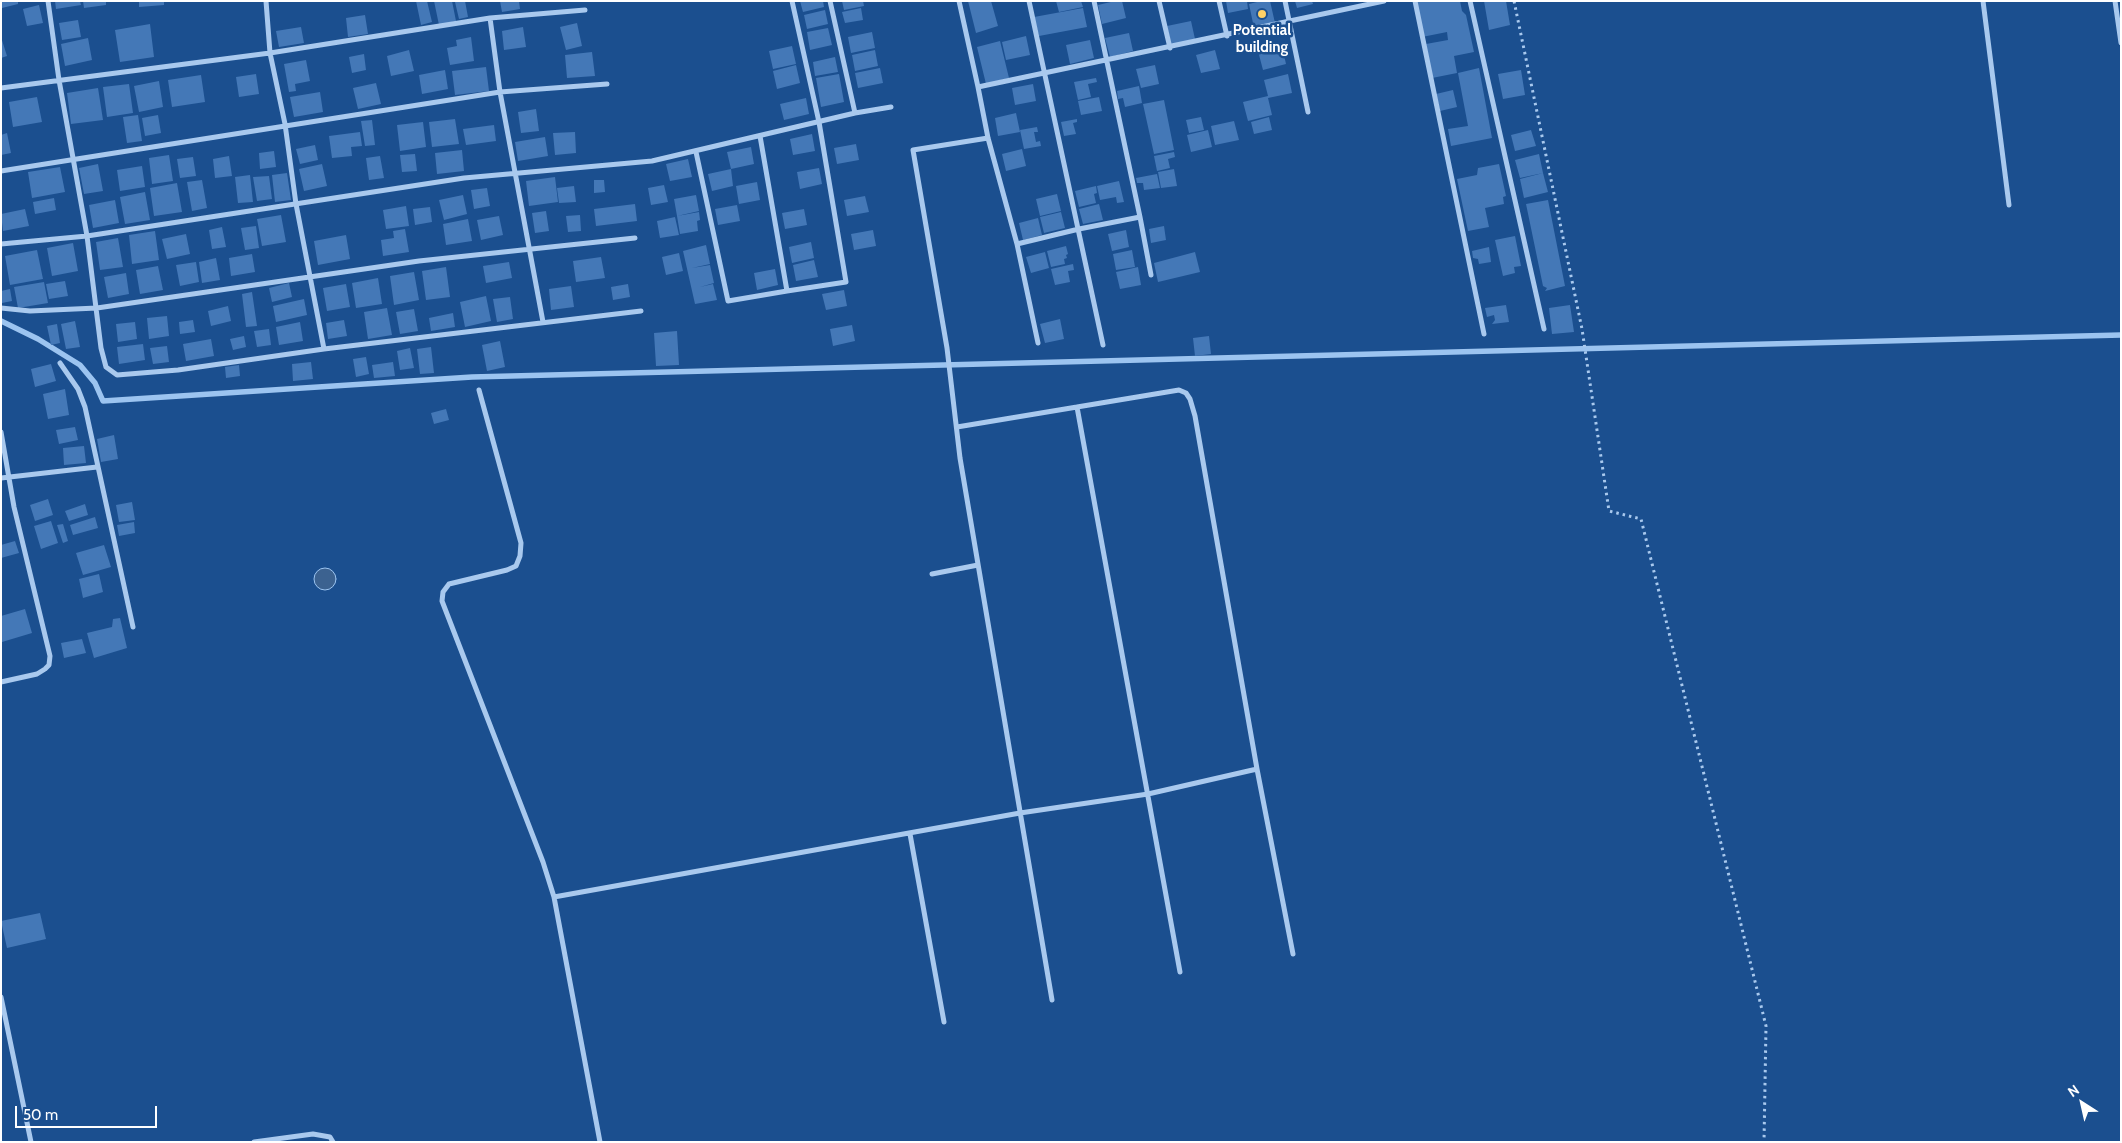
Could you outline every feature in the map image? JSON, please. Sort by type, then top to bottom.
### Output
[{"type":"street","points":[[48,1],[59,80],[87,236],[103,357],[106,367],[117,375],[178,370],[324,348],[641,311]]},
{"type":"street","points":[[266,1],[270,53],[285,124],[296,204],[324,348]]},
{"type":"street","points":[[696,152],[728,301],[846,282],[819,122],[792,1]]},
{"type":"street","points":[[830,1],[855,113]]},
{"type":"street","points":[[960,1],[988,138],[1017,244],[1038,343]]},
{"type":"street","points":[[1029,1],[1103,345]]},
{"type":"street","points":[[1094,1],[1151,275]]},
{"type":"street","points":[[1158,1],[1170,48]]},
{"type":"street","points":[[1219,1],[1227,36]]},
{"type":"street","points":[[1285,1],[1308,112]]},
{"type":"street","points":[[1347,1],[1349,9]]},
{"type":"street","points":[[978,87],[1227,36],[1384,1]]},
{"type":"street","points":[[1415,1],[1484,334]]},
{"type":"street","points":[[1470,1],[1544,329]]},
{"type":"street","points":[[1983,1],[2009,205]]},
{"type":"street","points":[[2115,1],[2121,43]]},
{"type":"street","points":[[1,88],[270,53],[490,18],[584,10]]},
{"type":"street","points":[[490,18],[500,92],[543,322]]},
{"type":"street","points":[[1,171],[285,124],[500,92],[607,84]]},
{"type":"street","points":[[1,244],[87,236],[464,178],[652,161],[855,113],[891,107]]},
{"type":"street","points":[[760,136],[787,291]]},
{"type":"street","points":[[988,138],[913,150],[947,348],[978,565],[1052,1000]]},
{"type":"street","points":[[1017,244],[1078,229],[1140,217]]},
{"type":"street","points":[[1,308],[30,311],[97,308],[419,261],[635,238]]},
{"type":"street","points":[[60,363],[82,397],[133,627]]},
{"type":"street","points":[[479,390],[521,543],[520,556],[516,566],[507,570],[449,584],[443,592],[442,601],[543,862],[554,896],[600,1142]]},
{"type":"street","points":[[957,427],[1179,390],[1186,393],[1190,399],[1195,416],[1256,769],[1293,954]]},
{"type":"street","points":[[1077,407],[1180,972]]},
{"type":"street","points":[[1,432],[14,506],[50,656],[49,665],[37,674],[1,682]]},
{"type":"street","points":[[1,478],[97,467]]},
{"type":"street","points":[[932,574],[978,565]]},
{"type":"street","points":[[554,896],[1020,813],[1148,794],[1256,769]]},
{"type":"street","points":[[910,834],[944,1022]]},
{"type":"street","points":[[1,997],[31,1142]]},
{"type":"street","points":[[254,1142],[314,1134],[330,1137],[333,1142]]},
{"type":"path","points":[[1514,1],[1582,329],[1609,510],[1641,520],[1766,1026],[1764,1142]]},
{"type":"water","points":[[325,568],[333,571],[336,579],[333,587],[325,590],[317,587],[314,579],[317,571]]},
{"type":"building","points":[[1,1],[18,1],[18,4],[2,8]]},
{"type":"building","points":[[55,1],[80,1],[81,5],[56,9]]},
{"type":"building","points":[[83,1],[106,1],[106,5],[84,8]]},
{"type":"building","points":[[139,1],[164,1],[164,5],[139,7]]},
{"type":"building","points":[[416,1],[427,1],[432,22],[421,25]]},
{"type":"building","points":[[434,1],[452,1],[456,21],[439,25]]},
{"type":"building","points":[[465,1],[468,17],[459,19],[455,2]]},
{"type":"building","points":[[500,1],[519,1],[520,9],[502,12]]},
{"type":"building","points":[[800,1],[823,1],[824,7],[803,12]]},
{"type":"building","points":[[842,1],[863,1],[864,6],[844,10]]},
{"type":"building","points":[[968,1],[991,1],[998,26],[976,33]]},
{"type":"building","points":[[1056,1],[1081,1],[1083,7],[1059,12]]},
{"type":"building","points":[[1122,1],[1126,18],[1102,24],[1098,5]]},
{"type":"building","name":"Potential building","points":[[1226,1],[1247,1],[1248,9],[1228,13]]},
{"type":"building","name":"Potential building","points":[[1270,1],[1275,23],[1254,28],[1249,4]]},
{"type":"building","name":"Potential building","points":[[1295,1],[1312,1],[1313,4],[1297,8]]},
{"type":"building","points":[[1415,1],[1460,1],[1462,11],[1466,15],[1474,52],[1454,56],[1457,73],[1432,78],[1426,44],[1448,40],[1447,32],[1422,37]]},
{"type":"building","points":[[1484,1],[1506,1],[1510,25],[1489,30]]},
{"type":"building","points":[[39,5],[43,23],[27,26],[23,9]]},
{"type":"building","points":[[861,8],[863,20],[845,23],[842,12]]},
{"type":"building","points":[[1083,8],[1087,27],[1039,36],[1034,17]]},
{"type":"building","points":[[825,10],[828,24],[807,29],[804,15]]},
{"type":"building","points":[[365,15],[368,34],[348,37],[346,18]]},
{"type":"building","points":[[78,20],[81,37],[62,40],[59,23]]},
{"type":"building","name":"Potential building","points":[[1191,21],[1195,39],[1171,45],[1167,26]]},
{"type":"building","points":[[577,23],[582,46],[566,50],[560,27]]},
{"type":"building","points":[[150,24],[154,57],[120,62],[115,30]]},
{"type":"building","points":[[301,27],[304,43],[279,47],[276,31]]},
{"type":"building","points":[[523,27],[526,47],[504,50],[502,31]]},
{"type":"building","points":[[828,28],[832,45],[810,50],[807,32]]},
{"type":"building","points":[[872,32],[875,48],[851,53],[848,37]]},
{"type":"building","points":[[1129,33],[1133,51],[1110,57],[1105,38]]},
{"type":"building","points":[[1026,36],[1030,55],[1006,60],[1002,42]]},
{"type":"building","points":[[1,37],[7,56],[1,58]]},
{"type":"building","points":[[471,37],[474,61],[450,65],[447,48],[457,46],[456,40]]},
{"type":"building","points":[[88,38],[92,60],[65,66],[61,44]]},
{"type":"building","points":[[1090,40],[1094,58],[1070,64],[1066,45]]},
{"type":"building","points":[[1000,41],[1009,78],[986,84],[977,47]]},
{"type":"building","points":[[792,46],[796,64],[773,69],[769,51]]},
{"type":"building","name":"Potential building","points":[[1282,46],[1286,64],[1263,70],[1258,51]]},
{"type":"building","points":[[409,50],[414,71],[391,76],[387,56]]},
{"type":"building","points":[[875,50],[878,66],[855,71],[852,55]]},
{"type":"building","points":[[1215,50],[1220,69],[1201,73],[1196,55]]},
{"type":"building","points":[[592,52],[595,76],[567,78],[565,55]]},
{"type":"building","points":[[364,54],[366,70],[352,73],[349,57]]},
{"type":"building","points":[[835,57],[838,72],[815,76],[813,62]]},
{"type":"building","points":[[306,60],[310,81],[295,84],[296,91],[289,92],[284,64]]},
{"type":"building","points":[[796,65],[800,83],[777,89],[773,71]]},
{"type":"building","points":[[1155,65],[1159,84],[1141,88],[1136,69]]},
{"type":"building","points":[[486,67],[489,91],[455,95],[452,71]]},
{"type":"building","points":[[880,68],[883,83],[858,88],[855,73]]},
{"type":"building","points":[[1479,68],[1492,138],[1451,146],[1448,129],[1468,126],[1458,73]]},
{"type":"building","points":[[445,70],[448,89],[422,94],[419,75]]},
{"type":"building","points":[[1521,70],[1525,95],[1503,99],[1498,74]]},
{"type":"building","points":[[256,74],[259,94],[239,97],[236,77]]},
{"type":"building","points":[[839,74],[844,102],[821,107],[816,78]]},
{"type":"building","points":[[1288,74],[1292,93],[1268,98],[1272,115],[1248,121],[1243,102],[1268,96],[1264,80]]},
{"type":"building","points":[[201,75],[205,102],[172,107],[168,80]]},
{"type":"building","points":[[1096,78],[1097,82],[1088,84],[1091,97],[1078,100],[1074,82]]},
{"type":"building","points":[[159,81],[163,107],[139,112],[134,86]]},
{"type":"building","points":[[376,83],[381,104],[358,109],[353,88]]},
{"type":"building","points":[[129,84],[133,113],[107,117],[103,87]]},
{"type":"building","points":[[1033,84],[1036,101],[1015,105],[1012,88]]},
{"type":"building","points":[[1139,86],[1142,103],[1125,107],[1123,98],[1118,99],[1117,91]]},
{"type":"building","points":[[98,88],[103,120],[71,124],[67,93]]},
{"type":"building","points":[[1453,90],[1457,107],[1440,111],[1436,94]]},
{"type":"building","points":[[320,92],[323,112],[294,117],[290,97]]},
{"type":"building","points":[[37,97],[42,122],[13,127],[9,102]]},
{"type":"building","points":[[1099,97],[1102,111],[1081,115],[1078,101]]},
{"type":"building","points":[[806,98],[809,114],[784,120],[780,104]]},
{"type":"building","points":[[1164,100],[1174,150],[1154,154],[1143,104]]},
{"type":"building","points":[[536,109],[539,131],[521,133],[518,112]]},
{"type":"building","points":[[1016,113],[1020,132],[998,136],[995,118]]},
{"type":"building","points":[[138,115],[142,141],[127,143],[123,117]]},
{"type":"building","points":[[158,115],[161,133],[145,136],[142,118]]},
{"type":"building","points":[[1201,117],[1204,130],[1189,133],[1186,120]]},
{"type":"building","points":[[1269,117],[1272,130],[1254,134],[1251,122]]},
{"type":"building","points":[[455,119],[459,144],[432,147],[429,122]]},
{"type":"building","points":[[1077,119],[1077,122],[1073,123],[1076,134],[1064,136],[1061,122]]},
{"type":"building","points":[[372,120],[375,145],[365,146],[361,121]]},
{"type":"building","points":[[1234,121],[1239,140],[1215,145],[1211,126]]},
{"type":"building","points":[[423,122],[426,147],[400,151],[397,125]]},
{"type":"building","points":[[494,125],[496,141],[466,145],[463,129]]},
{"type":"building","points":[[1037,127],[1038,132],[1034,132],[1036,142],[1040,141],[1041,146],[1024,149],[1020,130]]},
{"type":"building","points":[[1208,130],[1212,147],[1191,152],[1187,135]]},
{"type":"building","points":[[1531,130],[1536,146],[1515,151],[1511,135]]},
{"type":"building","points":[[360,132],[362,146],[351,147],[352,156],[332,158],[329,136]]},
{"type":"building","points":[[575,132],[576,153],[555,155],[553,133]]},
{"type":"building","points":[[7,133],[11,153],[1,155],[1,135]]},
{"type":"building","points":[[812,134],[815,151],[793,155],[790,139]]},
{"type":"building","points":[[545,137],[548,156],[518,161],[515,142]]},
{"type":"building","points":[[856,144],[859,160],[837,164],[834,148]]},
{"type":"building","points":[[315,145],[318,160],[300,164],[296,149]]},
{"type":"building","points":[[751,147],[754,164],[731,169],[727,152]]},
{"type":"building","points":[[1022,149],[1026,166],[1006,171],[1002,154]]},
{"type":"building","points":[[462,150],[464,171],[437,174],[435,153]]},
{"type":"building","points":[[274,151],[276,167],[260,169],[259,153]]},
{"type":"building","points":[[1174,152],[1175,157],[1168,159],[1170,168],[1157,171],[1154,156]]},
{"type":"building","points":[[415,154],[417,171],[402,172],[400,155]]},
{"type":"building","points":[[1539,154],[1543,173],[1520,178],[1515,160]]},
{"type":"building","points":[[169,155],[173,181],[152,184],[149,158]]},
{"type":"building","points":[[229,156],[232,176],[215,178],[213,159]]},
{"type":"building","points":[[380,156],[384,178],[369,180],[366,158]]},
{"type":"building","points":[[193,157],[196,176],[180,178],[177,159]]},
{"type":"building","points":[[688,159],[692,177],[670,181],[666,164]]},
{"type":"building","points":[[98,164],[103,191],[84,194],[79,168]]},
{"type":"building","points":[[322,164],[327,186],[304,191],[299,169]]},
{"type":"building","points":[[1499,164],[1506,196],[1503,197],[1504,204],[1485,208],[1489,227],[1468,231],[1457,179],[1477,175],[1478,168]]},
{"type":"building","points":[[142,166],[145,187],[120,191],[117,170]]},
{"type":"building","points":[[60,167],[65,192],[32,198],[28,172]]},
{"type":"building","points":[[819,168],[822,184],[800,189],[797,172]]},
{"type":"building","points":[[731,169],[733,186],[712,191],[708,174]]},
{"type":"building","points":[[1174,169],[1177,186],[1161,188],[1158,172]]},
{"type":"building","points":[[287,173],[291,200],[275,202],[272,175]]},
{"type":"building","points":[[1543,173],[1548,192],[1524,198],[1520,179]]},
{"type":"building","points":[[1157,174],[1160,188],[1144,190],[1143,183],[1137,183],[1136,178]]},
{"type":"building","points":[[250,175],[253,202],[238,203],[235,177]]},
{"type":"building","points":[[269,176],[272,199],[257,201],[253,177]]},
{"type":"building","points":[[555,177],[558,202],[529,206],[526,181]]},
{"type":"building","points":[[202,180],[207,208],[192,211],[187,182]]},
{"type":"building","points":[[594,180],[604,180],[605,192],[594,193]]},
{"type":"building","points":[[1119,181],[1124,202],[1117,203],[1116,197],[1100,200],[1097,186]]},
{"type":"building","points":[[757,182],[760,200],[739,204],[736,186]]},
{"type":"building","points":[[177,183],[182,212],[154,216],[150,188]]},
{"type":"building","points":[[664,185],[668,202],[651,205],[648,188]]},
{"type":"building","points":[[574,186],[576,202],[559,203],[557,188]]},
{"type":"building","points":[[1096,186],[1097,193],[1094,194],[1096,203],[1079,207],[1075,191]]},
{"type":"building","points":[[487,188],[490,206],[474,209],[471,190]]},
{"type":"building","points":[[145,192],[150,220],[125,224],[120,197]]},
{"type":"building","points":[[1057,194],[1061,211],[1040,216],[1036,199]]},
{"type":"building","points":[[463,195],[467,214],[444,220],[439,200]]},
{"type":"building","points":[[696,195],[699,211],[677,216],[674,199]]},
{"type":"building","points":[[865,196],[869,212],[847,216],[844,200]]},
{"type":"building","points":[[54,198],[56,210],[35,214],[33,202]]},
{"type":"building","points":[[115,200],[119,223],[93,228],[89,205]]},
{"type":"building","points":[[1548,200],[1565,286],[1545,291],[1547,288],[1543,286],[1526,204]]},
{"type":"building","points":[[635,204],[637,221],[596,226],[594,209]]},
{"type":"building","points":[[1099,204],[1103,220],[1083,224],[1079,209]]},
{"type":"building","points":[[737,205],[740,221],[718,225],[715,209]]},
{"type":"building","points":[[406,206],[409,226],[386,229],[383,210]]},
{"type":"building","points":[[430,207],[432,222],[415,225],[413,209]]},
{"type":"building","points":[[25,209],[29,226],[3,231],[1,214]]},
{"type":"building","points":[[804,209],[807,225],[785,229],[782,213]]},
{"type":"building","points":[[546,211],[549,231],[535,233],[532,213]]},
{"type":"building","points":[[699,212],[700,220],[697,221],[698,231],[680,234],[677,216]]},
{"type":"building","points":[[1061,212],[1065,228],[1044,233],[1040,217]]},
{"type":"building","points":[[281,215],[286,242],[262,246],[257,219]]},
{"type":"building","points":[[580,215],[581,231],[568,232],[566,216]]},
{"type":"building","points":[[499,216],[503,235],[481,240],[477,220]]},
{"type":"building","points":[[675,217],[679,235],[660,238],[657,221]]},
{"type":"building","points":[[1038,218],[1042,235],[1023,240],[1019,223]]},
{"type":"building","points":[[468,219],[472,241],[446,245],[443,224]]},
{"type":"building","points":[[256,226],[259,248],[245,250],[241,228]]},
{"type":"building","points":[[1164,226],[1166,240],[1151,243],[1149,229]]},
{"type":"building","points":[[222,227],[226,247],[212,249],[209,230]]},
{"type":"building","points":[[405,229],[409,252],[383,256],[381,240],[394,238],[393,231]]},
{"type":"building","points":[[873,230],[876,246],[854,250],[851,234]]},
{"type":"building","points":[[1126,230],[1129,247],[1112,251],[1108,234]]},
{"type":"building","points":[[155,231],[159,260],[132,264],[129,235]]},
{"type":"building","points":[[186,234],[190,254],[167,259],[162,239]]},
{"type":"building","points":[[346,235],[350,259],[318,265],[314,241]]},
{"type":"building","points":[[1515,236],[1521,266],[1514,267],[1515,273],[1503,276],[1495,240]]},
{"type":"building","points":[[118,238],[123,267],[100,270],[96,242]]},
{"type":"building","points":[[811,242],[814,258],[792,263],[789,247]]},
{"type":"building","points":[[73,243],[78,271],[52,276],[47,248]]},
{"type":"building","points":[[706,245],[710,264],[692,268],[710,265],[714,283],[700,287],[713,284],[717,300],[695,304],[683,251]]},
{"type":"building","points":[[1066,246],[1068,254],[1066,255],[1067,258],[1064,259],[1065,264],[1051,267],[1047,251]]},
{"type":"building","points":[[1489,247],[1491,262],[1479,264],[1478,259],[1473,258],[1472,251]]},
{"type":"building","points":[[37,250],[43,279],[10,285],[5,256]]},
{"type":"building","points":[[1132,250],[1135,267],[1116,270],[1113,254]]},
{"type":"building","points":[[1045,252],[1049,268],[1031,273],[1026,257]]},
{"type":"building","points":[[1195,252],[1200,272],[1158,282],[1154,263]]},
{"type":"building","points":[[679,253],[683,271],[666,275],[662,257]]},
{"type":"building","points":[[252,254],[255,272],[231,276],[229,258]]},
{"type":"building","points":[[601,257],[605,278],[576,282],[573,261]]},
{"type":"building","points":[[216,258],[220,280],[202,283],[199,262]]},
{"type":"building","points":[[814,260],[818,277],[796,281],[793,265]]},
{"type":"building","points":[[196,262],[199,282],[180,286],[176,265]]},
{"type":"building","points":[[509,262],[512,278],[486,283],[483,266]]},
{"type":"building","points":[[1073,264],[1074,270],[1068,271],[1070,282],[1055,285],[1051,269]]},
{"type":"building","points":[[158,266],[163,290],[140,294],[136,270]]},
{"type":"building","points":[[446,267],[450,297],[426,300],[422,271]]},
{"type":"building","points":[[1138,267],[1141,285],[1120,289],[1116,272]]},
{"type":"building","points":[[775,269],[778,285],[757,290],[754,273]]},
{"type":"building","points":[[414,272],[419,300],[394,305],[390,276]]},
{"type":"building","points":[[126,273],[129,294],[108,298],[104,277]]},
{"type":"building","points":[[378,278],[382,304],[356,308],[352,283]]},
{"type":"building","points":[[65,281],[68,296],[49,299],[46,284]]},
{"type":"building","points":[[44,282],[48,303],[18,308],[14,287]]},
{"type":"building","points":[[289,283],[292,297],[272,302],[269,288]]},
{"type":"building","points":[[346,284],[350,307],[327,311],[323,288]]},
{"type":"building","points":[[628,284],[630,297],[613,300],[611,287]]},
{"type":"building","points":[[571,286],[574,307],[551,310],[549,289]]},
{"type":"building","points":[[10,289],[12,301],[2,303],[1,291]]},
{"type":"building","points":[[844,290],[847,306],[826,310],[822,294]]},
{"type":"building","points":[[252,292],[257,326],[246,327],[242,294]]},
{"type":"building","points":[[486,296],[491,321],[465,327],[460,302]]},
{"type":"building","points":[[510,297],[513,319],[497,322],[493,299]]},
{"type":"building","points":[[304,299],[307,315],[276,322],[273,306]]},
{"type":"building","points":[[1506,305],[1509,322],[1492,324],[1495,320],[1494,315],[1487,317],[1485,308]]},
{"type":"building","points":[[1570,305],[1574,332],[1552,334],[1549,308]]},
{"type":"building","points":[[228,306],[231,321],[211,326],[208,311]]},
{"type":"building","points":[[387,308],[392,335],[368,339],[364,312]]},
{"type":"building","points":[[414,309],[418,331],[400,334],[396,312]]},
{"type":"building","points":[[453,313],[455,327],[431,331],[429,318]]},
{"type":"building","points":[[167,316],[169,336],[149,339],[147,318]]},
{"type":"building","points":[[1060,319],[1064,339],[1045,343],[1040,324]]},
{"type":"building","points":[[193,320],[195,332],[180,334],[179,322]]},
{"type":"building","points":[[344,320],[347,336],[328,339],[326,323]]},
{"type":"building","points":[[75,321],[80,347],[66,349],[61,324]]},
{"type":"building","points":[[135,322],[137,339],[118,342],[116,324]]},
{"type":"building","points":[[300,322],[303,341],[279,345],[276,327]]},
{"type":"building","points":[[57,324],[60,343],[51,345],[47,326]]},
{"type":"building","points":[[852,325],[855,341],[833,346],[830,329]]},
{"type":"building","points":[[269,329],[271,345],[257,347],[254,331]]},
{"type":"building","points":[[677,331],[679,365],[656,366],[654,333]]},
{"type":"building","points":[[244,336],[246,347],[233,350],[230,339]]},
{"type":"building","points":[[1209,336],[1211,354],[1195,356],[1193,338]]},
{"type":"building","points":[[211,339],[214,356],[186,361],[183,344]]},
{"type":"building","points":[[500,341],[505,367],[487,371],[482,345]]},
{"type":"building","points":[[143,344],[145,360],[119,364],[117,347]]},
{"type":"building","points":[[167,346],[169,362],[153,364],[150,348]]},
{"type":"building","points":[[431,347],[434,373],[420,374],[417,349]]},
{"type":"building","points":[[410,348],[414,368],[400,370],[397,351]]},
{"type":"building","points":[[366,357],[369,374],[356,377],[353,359]]},
{"type":"building","points":[[311,362],[313,379],[293,381],[292,364]]},
{"type":"building","points":[[393,362],[395,376],[374,378],[372,365]]},
{"type":"building","points":[[51,364],[56,381],[35,387],[31,369]]},
{"type":"building","points":[[239,365],[240,376],[226,378],[225,367]]},
{"type":"building","points":[[65,389],[69,415],[48,419],[43,394]]},
{"type":"building","points":[[446,409],[449,420],[434,424],[431,413]]},
{"type":"building","points":[[75,427],[78,440],[59,444],[56,430]]},
{"type":"building","points":[[114,435],[118,459],[101,462],[97,439]]},
{"type":"building","points":[[84,446],[86,463],[64,465],[63,448]]},
{"type":"building","points":[[48,499],[53,515],[35,521],[30,505]]},
{"type":"building","points":[[132,502],[135,520],[119,522],[116,505]]},
{"type":"building","points":[[85,504],[88,515],[69,521],[65,511]]},
{"type":"building","points":[[95,517],[98,528],[73,535],[70,525]]},
{"type":"building","points":[[51,521],[58,543],[41,549],[34,526]]},
{"type":"building","points":[[134,522],[135,533],[119,536],[117,525]]},
{"type":"building","points":[[63,524],[68,541],[63,543],[57,525]]},
{"type":"building","points":[[15,541],[19,553],[1,558],[1,545]]},
{"type":"building","points":[[104,545],[111,567],[83,575],[76,553]]},
{"type":"building","points":[[99,574],[103,592],[83,598],[79,579]]},
{"type":"building","points":[[25,609],[32,633],[2,642],[1,616]]},
{"type":"building","points":[[120,618],[127,648],[94,658],[87,633],[112,627],[113,619]]},
{"type":"building","points":[[82,639],[86,653],[64,658],[61,643]]},
{"type":"building","points":[[40,913],[46,939],[7,948],[1,921]]},
{"type":"waterway","points":[[1,321],[38,339],[80,365],[95,383],[103,401],[472,377],[2121,335]]},
{"type":"place","name":"Potential building","points":[[1262,14]]}]
